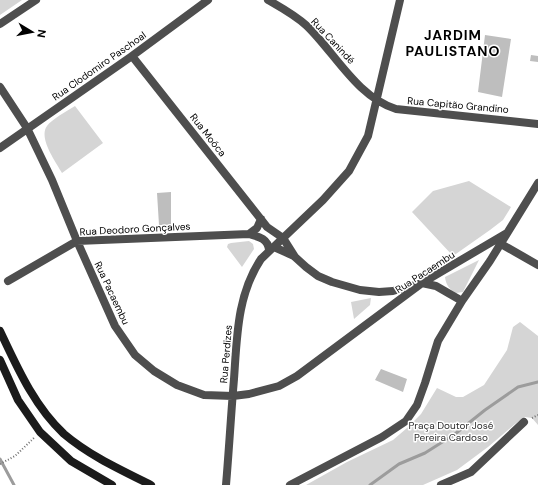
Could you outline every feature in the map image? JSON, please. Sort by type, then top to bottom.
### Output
[{"type":"main road","points":[[0,331],[28,386],[47,414],[64,433],[104,462],[150,485]]},
{"type":"main road","points":[[0,360],[18,400],[40,432],[71,461],[112,485]]},
{"type":"street","points":[[0,24],[36,0]]},
{"type":"street","name":"Rua Clodomiro Paschoal","points":[[0,148],[132,56],[208,0]]},
{"type":"street","name":"Rua Canindé","points":[[268,0],[289,12],[307,26],[365,92],[377,101]]},
{"type":"street","name":"Rua Perdizes","points":[[226,485],[239,319],[246,289],[254,270],[261,259],[323,200],[348,171],[368,136],[400,0]]},
{"type":"street","name":"Rua Moóca","points":[[132,56],[267,227],[282,238],[295,256],[318,276],[332,282],[360,290],[379,292],[393,291],[422,283]]},
{"type":"street","name":"Rua Pacaembu","points":[[0,87],[27,128],[52,180],[77,241],[116,326],[135,355],[154,371],[177,385],[204,395],[232,396],[249,394],[279,386],[297,376],[422,283],[479,248],[508,233]]},
{"type":"street","name":"Rua Capitão Grandino","points":[[377,101],[396,109],[538,124]]},
{"type":"street","points":[[290,485],[382,437],[406,421],[417,405],[438,341],[462,301],[508,233],[538,183]]},
{"type":"street","points":[[249,234],[257,228],[261,219]]},
{"type":"street","points":[[267,227],[278,231],[284,231],[292,228]]},
{"type":"street","name":"Rua Deodoro Gonçalves","points":[[8,281],[77,241],[249,234],[266,240],[272,249]]},
{"type":"street","points":[[500,244],[538,265]]},
{"type":"street","points":[[479,248],[485,252],[490,261]]},
{"type":"street","name":"Rua Moóca","points":[[272,249],[295,256]]},
{"type":"street","points":[[422,283],[436,286],[462,301]]},
{"type":"street","points":[[441,485],[471,472],[524,422]]},
{"type":"path","points":[[0,464],[9,460],[25,448],[40,432]]},
{"type":"green space","points":[[0,0],[22,0],[0,15]]},
{"type":"green space","points":[[75,106],[103,143],[62,173],[46,143],[45,131],[47,126],[52,121]]},
{"type":"green space","points":[[469,181],[511,207],[503,220],[453,256],[412,212],[433,191]]},
{"type":"green space","points":[[249,241],[253,244],[254,249],[242,267],[227,247],[228,244],[231,243]]},
{"type":"green space","points":[[479,260],[463,292],[456,293],[447,285],[445,277]]},
{"type":"green space","points":[[371,298],[370,305],[354,319],[351,302]]},
{"type":"green space","name":"Praça Doutor José Pereira Cardoso","points":[[520,322],[538,336],[538,425],[532,418],[525,417],[457,470],[423,485],[306,485],[347,462],[393,440],[421,414],[437,388],[456,397],[463,397],[484,385],[507,350],[513,327]]},
{"type":"building","points":[[485,35],[511,39],[502,97],[478,92]]},
{"type":"building","points":[[531,55],[538,56],[538,62],[530,61]]},
{"type":"building","points":[[171,192],[171,225],[159,225],[157,193]]},
{"type":"building","points":[[381,369],[407,379],[403,392],[375,380]]},
{"type":"waterway","points":[[370,485],[399,464],[425,453],[455,434],[485,410],[518,387],[538,382]]},
{"type":"waterway","points":[[0,459],[14,485]]},
{"type":"district","name":"JARDIM PAULISTANO","points":[[453,44]]}]
